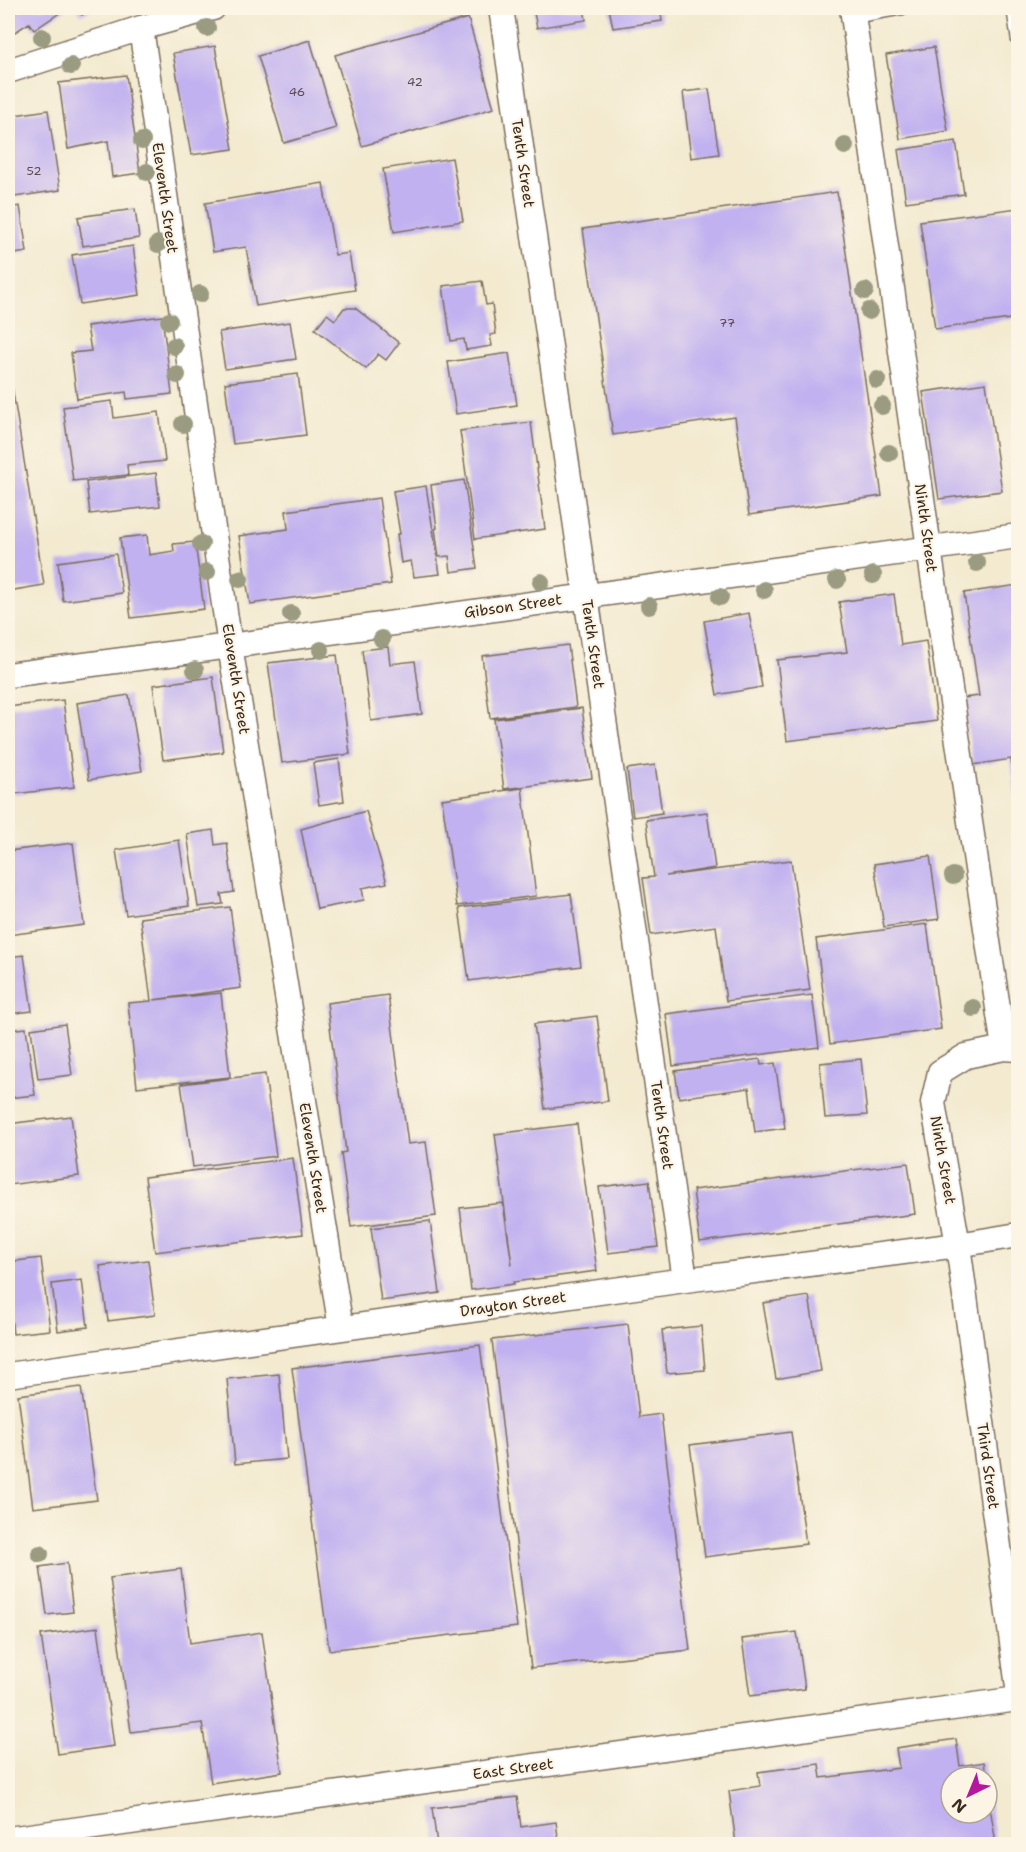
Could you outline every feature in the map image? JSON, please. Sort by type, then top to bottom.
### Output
[{"type":"street","points":[[8,71],[141,28],[213,8]]},
{"type":"street","name":"Tenth Street","points":[[501,8],[685,1280]]},
{"type":"street","name":"Ninth Street","points":[[853,12],[929,548],[1011,1048],[966,1056],[940,1072],[933,1103],[958,1245]]},
{"type":"street","name":"Eleventh Street","points":[[141,28],[230,646],[341,1328]]},
{"type":"street","name":"Gibson Street","points":[[8,675],[1018,536]]},
{"type":"street","name":"Drayton Street","points":[[8,1375],[1018,1235]]},
{"type":"street","name":"Third Street","points":[[958,1245],[1018,1687]]},
{"type":"street","name":"East Street","points":[[8,1839],[1018,1699]]},
{"type":"lane","points":[[853,12],[903,8]]},
{"type":"lane","points":[[1013,8],[1018,41]]},
{"type":"building","points":[[8,8],[67,8],[34,30],[29,23],[12,34],[8,27]]},
{"type":"building","points":[[76,8],[93,8],[82,15]]},
{"type":"building","points":[[533,8],[584,8],[586,20],[537,28]]},
{"type":"building","points":[[609,8],[660,8],[662,21],[613,28]]},
{"type":"building","points":[[468,18],[494,108],[362,146],[335,55]]},
{"type":"building","points":[[310,40],[336,128],[284,143],[258,56]]},
{"type":"building","points":[[215,46],[233,149],[191,155],[173,53]]},
{"type":"building","points":[[934,47],[948,131],[900,139],[886,55]]},
{"type":"building","points":[[126,75],[140,173],[112,177],[108,141],[68,149],[59,83]]},
{"type":"building","points":[[709,89],[719,154],[691,158],[683,92]]},
{"type":"building","points":[[48,110],[60,190],[15,197],[8,152],[8,116]]},
{"type":"building","points":[[956,141],[964,194],[906,202],[898,150]]},
{"type":"building","points":[[452,158],[463,221],[394,232],[383,169]]},
{"type":"building","points":[[323,183],[335,255],[349,253],[355,290],[256,306],[246,247],[213,252],[205,203]]},
{"type":"building","points":[[837,192],[882,496],[749,515],[735,417],[613,435],[583,229]]},
{"type":"building","points":[[20,206],[27,252],[8,255],[8,208]]},
{"type":"building","points":[[1018,208],[1018,318],[935,329],[920,221]]},
{"type":"building","points":[[135,209],[139,238],[83,246],[78,217]]},
{"type":"building","points":[[133,246],[140,295],[80,304],[72,255]]},
{"type":"building","points":[[482,281],[486,305],[492,304],[496,334],[490,335],[492,346],[466,350],[464,339],[451,341],[443,286]]},
{"type":"building","points":[[344,308],[355,308],[399,343],[386,360],[378,354],[366,369],[315,329],[327,314],[335,320]]},
{"type":"building","points":[[162,316],[172,394],[127,399],[126,392],[77,399],[71,353],[91,351],[87,326]]},
{"type":"building","points":[[290,322],[296,359],[225,369],[219,332]]},
{"type":"building","points":[[1018,347],[1018,372],[1017,372],[1014,348]]},
{"type":"building","points":[[509,353],[517,405],[456,414],[448,362]]},
{"type":"building","points":[[8,361],[44,585],[8,591]]},
{"type":"building","points":[[298,374],[306,435],[233,444],[225,383]]},
{"type":"building","points":[[986,383],[1002,491],[939,499],[923,392]]},
{"type":"building","points":[[112,401],[114,418],[159,412],[165,461],[127,465],[128,475],[73,481],[63,407]]},
{"type":"building","points":[[531,422],[545,529],[475,539],[460,431]]},
{"type":"building","points":[[156,473],[160,506],[90,514],[86,482]]},
{"type":"building","points":[[464,480],[477,568],[451,572],[449,556],[439,557],[431,485]]},
{"type":"building","points":[[426,486],[440,574],[414,577],[411,561],[401,563],[397,534],[400,534],[393,491]]},
{"type":"building","points":[[379,498],[391,584],[250,604],[239,536],[288,529],[286,511]]},
{"type":"building","points":[[147,535],[149,555],[174,551],[173,544],[195,542],[204,609],[131,618],[120,538]]},
{"type":"building","points":[[116,554],[122,593],[63,601],[58,562]]},
{"type":"building","points":[[1018,585],[1017,809],[1011,759],[973,765],[963,698],[979,696],[964,593]]},
{"type":"building","points":[[894,594],[901,645],[926,641],[937,721],[787,741],[777,660],[847,652],[839,602]]},
{"type":"building","points":[[749,613],[762,687],[717,695],[704,621]]},
{"type":"building","points":[[568,645],[576,707],[490,718],[482,656]]},
{"type":"building","points":[[388,647],[390,664],[415,661],[422,714],[371,721],[362,650]]},
{"type":"building","points":[[337,655],[350,754],[282,763],[268,663]]},
{"type":"building","points":[[213,677],[223,752],[163,760],[153,685]]},
{"type":"building","points":[[129,695],[142,771],[89,780],[77,703]]},
{"type":"building","points":[[63,700],[74,787],[14,794],[8,744],[8,707]]},
{"type":"building","points":[[582,708],[592,778],[504,789],[494,719]]},
{"type":"building","points":[[339,759],[344,801],[319,805],[313,763]]},
{"type":"building","points":[[655,765],[662,813],[633,817],[627,769]]},
{"type":"building","points":[[522,788],[536,896],[457,906],[442,799]]},
{"type":"building","points":[[366,811],[387,883],[362,888],[364,900],[317,909],[301,829]]},
{"type":"building","points":[[707,812],[715,868],[666,876],[791,860],[810,990],[726,1001],[716,926],[651,935],[643,878],[654,877],[646,820]]},
{"type":"building","points":[[213,830],[215,845],[227,843],[234,892],[221,894],[223,904],[198,907],[187,834]]},
{"type":"building","points":[[179,840],[189,906],[126,915],[116,850]]},
{"type":"building","points":[[73,843],[84,925],[8,935],[8,851]]},
{"type":"building","points":[[930,856],[939,919],[884,927],[874,864]]},
{"type":"building","points":[[571,894],[581,966],[469,981],[459,908]]},
{"type":"building","points":[[230,907],[241,988],[153,1000],[221,993],[230,1077],[137,1087],[128,1003],[151,1001],[140,918]]},
{"type":"building","points":[[927,924],[941,1029],[830,1044],[816,939]]},
{"type":"building","points":[[24,955],[32,1011],[8,1014],[8,957]]},
{"type":"building","points":[[388,995],[408,1144],[426,1142],[436,1216],[351,1227],[341,1153],[346,1152],[327,1003]]},
{"type":"building","points":[[812,995],[819,1047],[673,1066],[666,1014]]},
{"type":"building","points":[[597,1016],[608,1101],[545,1109],[534,1024]]},
{"type":"building","points":[[65,1024],[72,1075],[38,1079],[31,1029]]},
{"type":"building","points":[[26,1028],[35,1095],[8,1098],[8,1030]]},
{"type":"building","points":[[760,1059],[761,1065],[775,1063],[785,1128],[755,1132],[749,1088],[679,1098],[675,1071]]},
{"type":"building","points":[[861,1059],[867,1115],[825,1118],[820,1063]]},
{"type":"building","points":[[265,1074],[276,1156],[193,1167],[181,1084]]},
{"type":"building","points":[[71,1116],[79,1176],[8,1185],[8,1124]]},
{"type":"building","points":[[577,1124],[597,1271],[471,1290],[460,1208],[503,1203],[512,1265],[495,1134]]},
{"type":"building","points":[[293,1158],[303,1234],[155,1252],[145,1177]]},
{"type":"building","points":[[908,1163],[915,1214],[700,1242],[693,1190]]},
{"type":"building","points":[[649,1181],[658,1247],[608,1253],[599,1187]]},
{"type":"building","points":[[430,1221],[440,1293],[381,1301],[371,1228]]},
{"type":"building","points":[[41,1258],[50,1330],[13,1334],[8,1291],[8,1262]]},
{"type":"building","points":[[148,1260],[155,1315],[108,1321],[100,1266]]},
{"type":"building","points":[[82,1280],[88,1327],[58,1331],[52,1284]]},
{"type":"building","points":[[809,1296],[821,1371],[776,1379],[763,1303]]},
{"type":"building","points":[[628,1324],[639,1417],[661,1414],[690,1650],[531,1668],[492,1340]]},
{"type":"building","points":[[701,1326],[705,1370],[667,1373],[662,1330]]},
{"type":"building","points":[[480,1345],[517,1627],[329,1650],[292,1368]]},
{"type":"building","points":[[279,1374],[287,1459],[235,1464],[227,1379]]},
{"type":"building","points":[[81,1387],[97,1500],[33,1508],[18,1395]]},
{"type":"building","points":[[791,1432],[806,1544],[705,1557],[690,1445]]},
{"type":"building","points":[[67,1563],[73,1612],[47,1615],[40,1567]]},
{"type":"building","points":[[181,1569],[190,1643],[262,1632],[282,1772],[211,1783],[202,1723],[131,1732],[110,1578]]},
{"type":"building","points":[[98,1627],[114,1746],[58,1754],[41,1635]]},
{"type":"building","points":[[797,1632],[805,1689],[750,1696],[742,1639]]},
{"type":"building","points":[[956,1739],[960,1765],[939,1765],[939,1825],[993,1825],[996,1844],[736,1844],[729,1791],[760,1786],[758,1772],[819,1764],[821,1778],[899,1768],[896,1748]]},
{"type":"building","points":[[984,1762],[984,1765],[966,1765]]},
{"type":"building","points":[[517,1797],[521,1827],[556,1822],[559,1844],[437,1844],[432,1808]]}]
